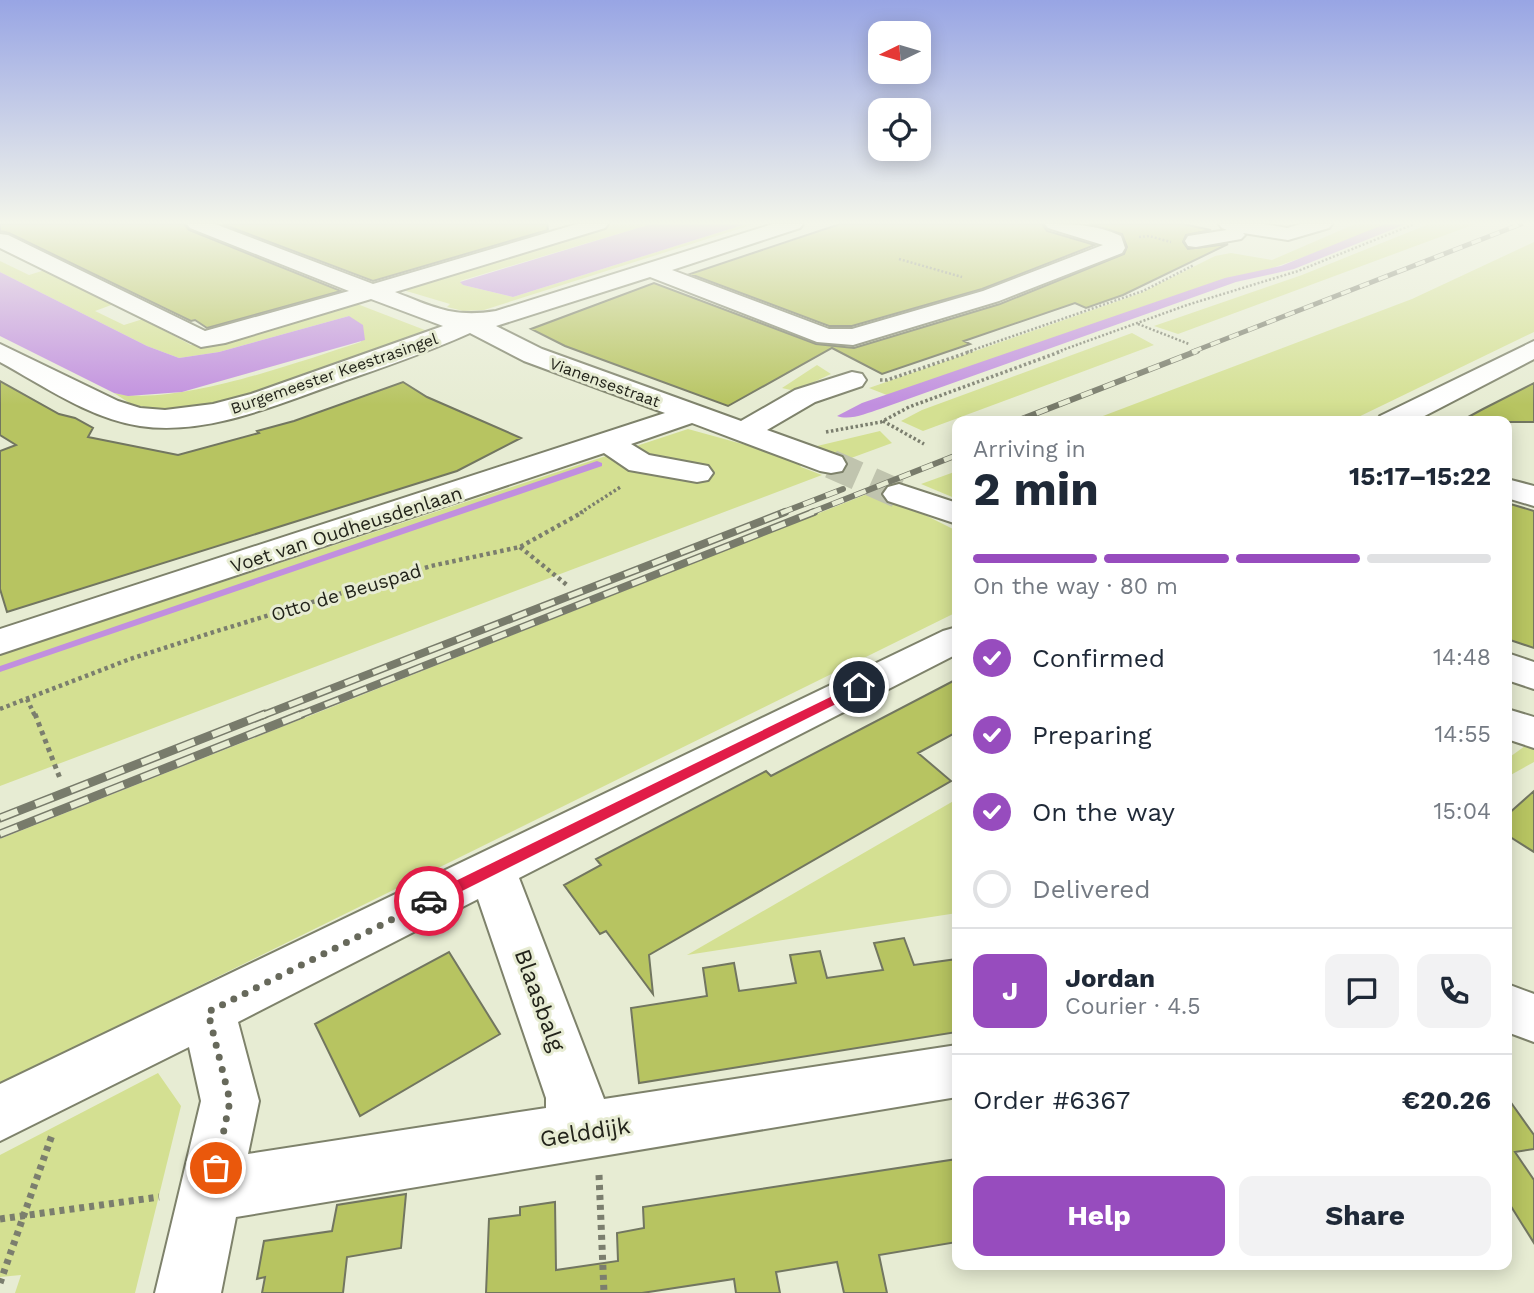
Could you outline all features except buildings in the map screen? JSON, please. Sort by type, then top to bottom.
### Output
[{"type":"street","points":[[101,284],[201,339],[216,338],[393,284]]},
{"type":"street","points":[[349,284],[440,318],[470,323],[500,318],[606,284]]},
{"type":"street","points":[[688,284],[826,337],[840,338],[853,337],[1023,284]]},
{"type":"street","name":"Burgemeester Keestrasingel","points":[[0,352],[116,411],[139,417],[182,419],[235,409],[388,357],[470,323]]},
{"type":"street","name":"Vianensestraat","points":[[470,323],[533,355],[831,464]]},
{"type":"street","points":[[1402,416],[1534,349]]},
{"type":"street","points":[[745,431],[805,396],[852,380]]},
{"type":"street","name":"Voet van Oudheusdenlaan","points":[[0,642],[691,414]]},
{"type":"street","points":[[608,442],[640,463],[696,473]]},
{"type":"street","points":[[1512,489],[1534,496]]},
{"type":"street","points":[[899,494],[952,512]]},
{"type":"street","points":[[0,1113],[952,641]]},
{"type":"street","points":[[1512,668],[1534,676]]},
{"type":"street","name":"Blaasbalg","points":[[492,869],[586,1132]]},
{"type":"street","points":[[1512,1009],[1534,1018]]},
{"type":"street","points":[[188,1293],[230,1101],[208,1012]]},
{"type":"street","name":"Gelddijk","points":[[212,1190],[952,1072]]},
{"type":"path","points":[[987,284],[1007,290]]},
{"type":"path","points":[[852,380],[887,380],[1143,290],[1151,284]]},
{"type":"path","points":[[786,447],[811,435],[884,421],[909,407],[943,394],[1252,284]]},
{"type":"path","points":[[1137,324],[1189,344]]},
{"type":"path","points":[[884,421],[924,444]]},
{"type":"path","name":"Otto de Beuspad","points":[[0,709],[130,659],[217,631],[420,569],[520,547],[619,489],[630,479],[640,463]]},
{"type":"path","points":[[520,547],[567,585]]},
{"type":"path","points":[[27,699],[45,736],[61,781]]},
{"type":"path","points":[[0,1283],[53,1138],[49,1089]]},
{"type":"path","points":[[586,1132],[604,1293]]},
{"type":"path","points":[[0,1219],[212,1190]]},
{"type":"green space","points":[[25,284],[77,284],[114,304],[95,311],[124,325],[143,319],[191,345],[211,344],[352,302],[430,332],[241,399],[184,409],[157,410],[131,404],[114,393],[140,396],[203,388],[271,371],[361,342],[349,316],[219,352],[179,358],[147,346]]},
{"type":"green space","points":[[420,284],[463,284],[513,297],[553,284],[565,284],[484,310],[463,311],[447,307],[450,304],[403,290]]},
{"type":"green space","points":[[1158,284],[1225,284],[897,399],[869,388],[1141,293]]},
{"type":"green space","points":[[1275,284],[1312,284],[1178,334],[1154,326]]},
{"type":"green space","points":[[1443,284],[1534,284],[1534,332],[1360,416],[1103,416],[1412,299]]},
{"type":"green space","points":[[1132,333],[1154,345],[963,416],[952,416],[952,420],[923,431],[901,421],[922,410]]},
{"type":"green space","points":[[817,365],[831,374],[795,391],[782,388]]},
{"type":"green space","points":[[688,429],[796,459],[801,467],[822,475],[0,786],[0,655]]},
{"type":"green space","points":[[880,431],[892,443],[843,461],[813,447]]},
{"type":"green space","points":[[952,473],[952,497],[921,484]]},
{"type":"green space","points":[[867,494],[925,515],[952,528],[952,614],[0,1084],[0,839]]},
{"type":"green space","points":[[1525,746],[1534,749],[1534,762],[1512,774],[1512,755]]},
{"type":"green space","points":[[952,802],[952,914],[687,955]]},
{"type":"green space","points":[[158,1073],[181,1106],[135,1293],[15,1293],[21,1275],[0,1277],[0,1155]]},
{"type":"shaded area","points":[[0,284],[25,284],[147,346],[179,358],[219,352],[349,316],[363,325],[365,340],[182,392],[128,396],[114,393],[0,336]]},
{"type":"shaded area","points":[[462,284],[553,284],[513,297]]},
{"type":"shaded area","points":[[1207,284],[1229,284],[880,409],[853,417],[837,416],[862,403]]},
{"type":"shaded area","points":[[597,461],[602,463],[602,466],[0,672],[0,666]]},
{"type":"tunnel","points":[[831,464],[899,494]]},
{"type":"railway","points":[[1192,352],[1366,284]]},
{"type":"railway","points":[[1029,416],[1197,351]]},
{"type":"railway","points":[[810,513],[952,457]]},
{"type":"railway","points":[[781,513],[843,489]]},
{"type":"railway","points":[[261,716],[785,512]]},
{"type":"railway","points":[[297,716],[814,512]]},
{"type":"railway","points":[[0,818],[265,714]]},
{"type":"railway","points":[[0,834],[302,714]]},
{"type":"way so far","points":[[216,1168],[230,1101],[208,1012],[429,901]]},
{"type":"route","points":[[429,901],[859,687]]}]
